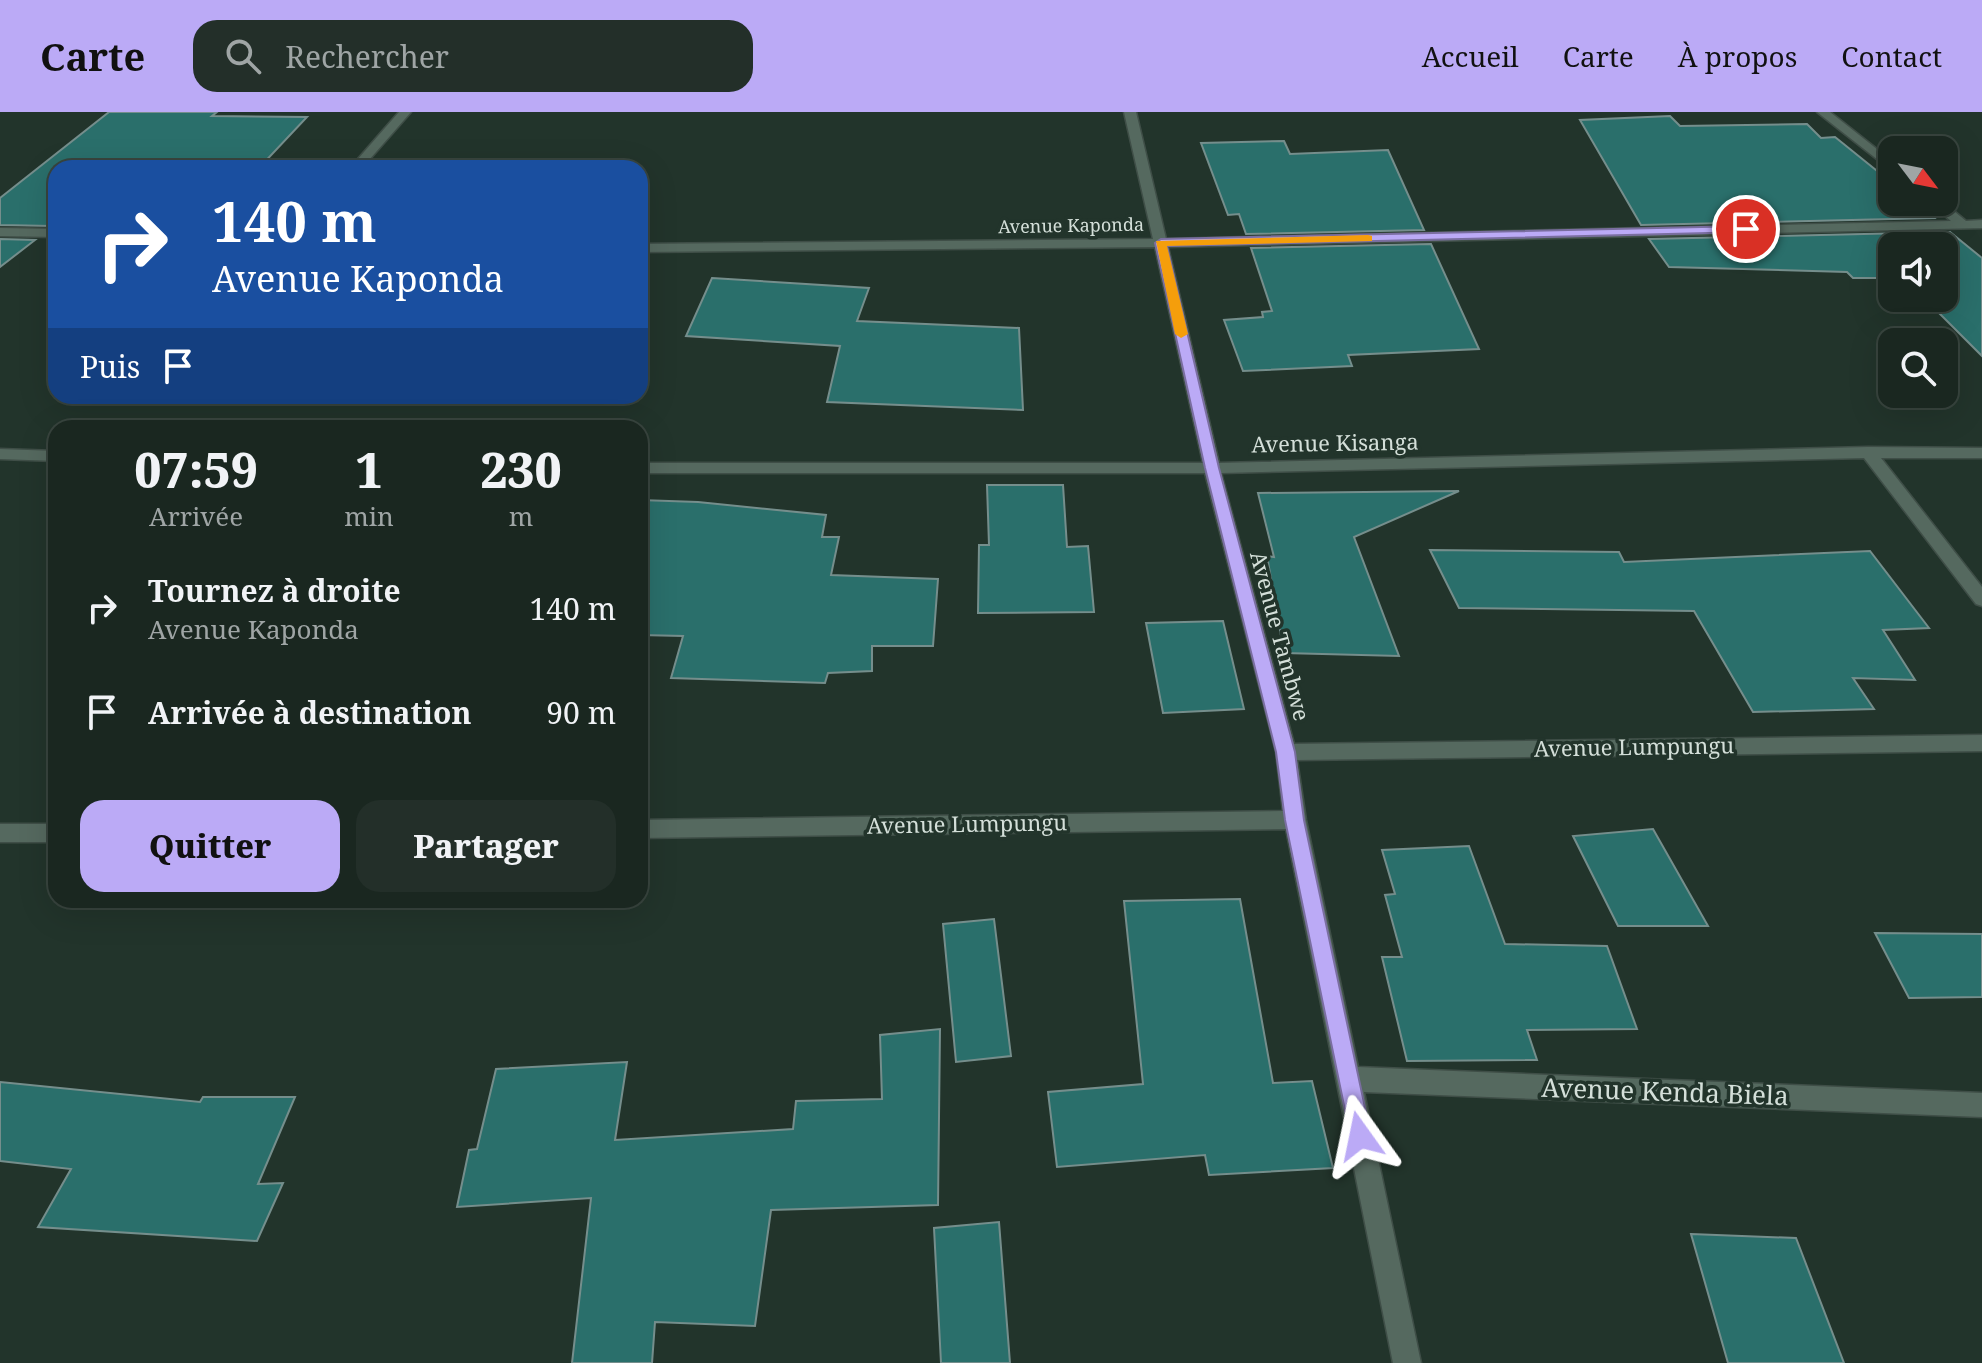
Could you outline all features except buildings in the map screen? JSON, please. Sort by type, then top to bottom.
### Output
[{"type":"street","points":[[363,160],[405,112]]},
{"type":"street","name":"Avenue Tambwe","points":[[1130,112],[1212,468],[1286,752],[1295,820],[1407,1363]]},
{"type":"street","points":[[1823,112],[1878,156]]},
{"type":"street","points":[[1952,216],[1962,224]]},
{"type":"street","name":"Avenue Kaponda","points":[[648,248],[1161,243],[1982,224]]},
{"type":"street","points":[[0,232],[48,233]]},
{"type":"street","points":[[1868,452],[1982,600]]},
{"type":"street","name":"Avenue Kisanga","points":[[648,468],[918,472],[1868,452],[1982,453]]},
{"type":"street","points":[[0,454],[48,456]]},
{"type":"street","name":"Avenue Lumpungu","points":[[1286,752],[1982,743]]},
{"type":"street","name":"Avenue Lumpungu","points":[[648,829],[1295,820]]},
{"type":"street","points":[[0,833],[48,833]]},
{"type":"street","name":"Avenue Kenda Biela","points":[[1348,1079],[1982,1105]]},
{"type":"slow traffic","points":[[1181,334],[1161,243],[1368,238]]},
{"type":"route","points":[[1360,1136],[1295,820],[1286,752],[1212,468],[1161,243],[1746,229]]}]
